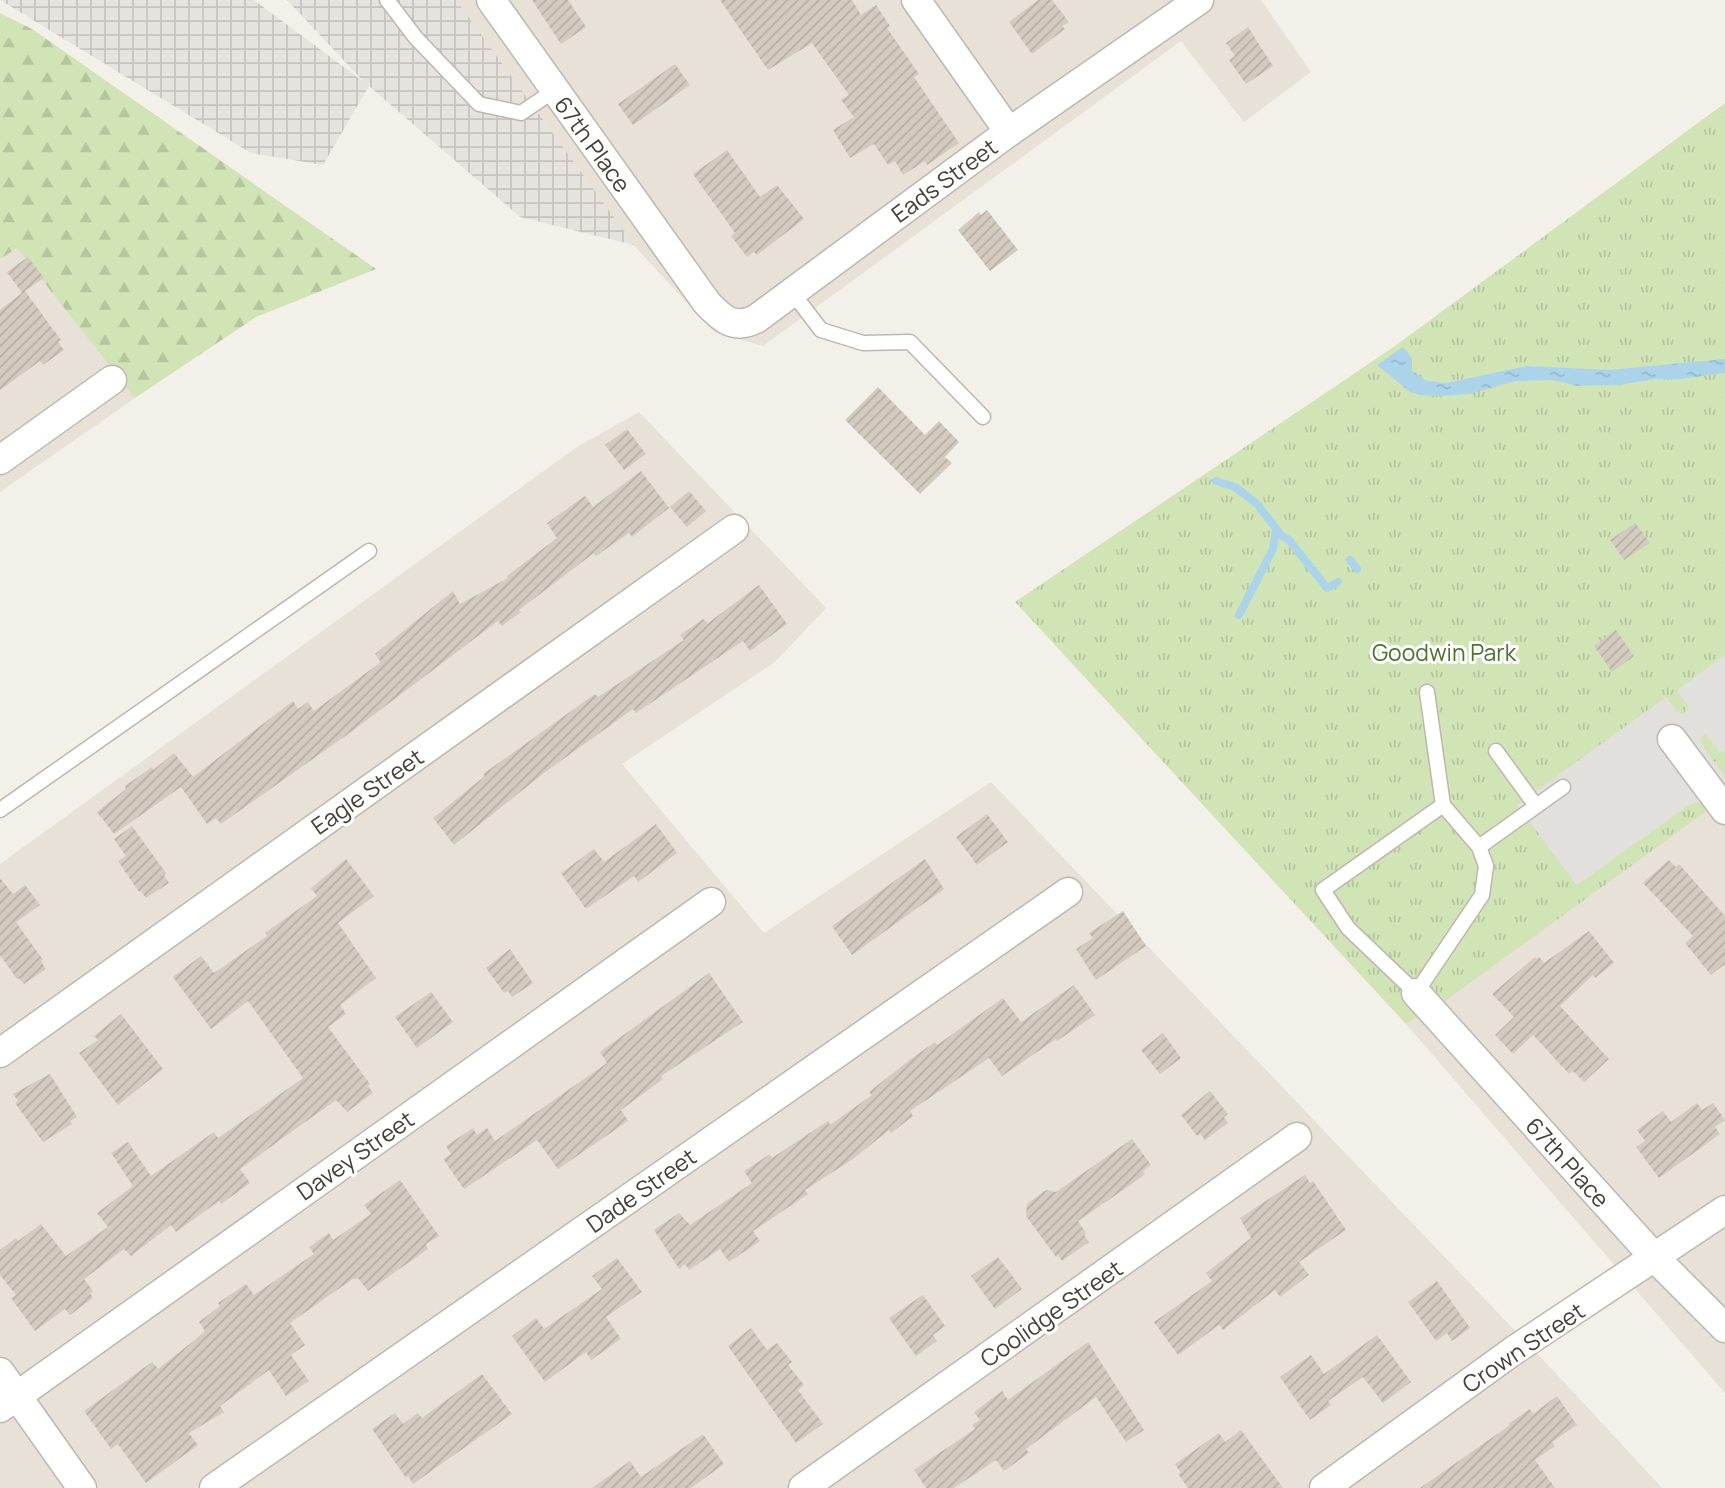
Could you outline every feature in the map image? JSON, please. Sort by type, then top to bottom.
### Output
[{"type":"street","name":"67th Place","points":[[491,0],[695,287]]},
{"type":"street","points":[[916,0],[1009,132]]},
{"type":"street","name":"Eads Street","points":[[695,287],[720,317],[734,324],[748,323],[1009,132],[1199,0]]},
{"type":"street","points":[[0,460],[112,380]]},
{"type":"street","name":"Eagle Street","points":[[0,1053],[734,529]]},
{"type":"street","points":[[1672,739],[1725,810]]},
{"type":"street","name":"Dade Street","points":[[214,1488],[1068,892]]},
{"type":"street","name":"Davey Street","points":[[8,1402],[711,902]]},
{"type":"street","name":"67th Place","points":[[1416,993],[1655,1258],[1725,1328]]},
{"type":"street","name":"Coolidge Street","points":[[803,1488],[1297,1137]]},
{"type":"street","name":"Crown Street","points":[[1324,1488],[1513,1352],[1725,1210]]},
{"type":"street","points":[[0,1372],[8,1402],[82,1488]]},
{"type":"lane","points":[[387,0],[416,38],[480,104],[521,113],[555,90]]},
{"type":"lane","points":[[792,292],[821,330],[863,343],[910,342],[983,417]]},
{"type":"lane","points":[[0,810],[369,551]]},
{"type":"lane","points":[[1427,692],[1429,721],[1440,768],[1443,805],[1479,847],[1486,866],[1482,895],[1416,993],[1348,928],[1323,890],[1443,805]]},
{"type":"lane","points":[[1496,751],[1536,806]]},
{"type":"lane","points":[[1479,847],[1563,787]]},
{"type":"shaded area","points":[[0,0],[254,0],[364,82],[287,0],[456,0],[634,245],[520,217],[369,86],[323,165],[251,153]]},
{"type":"shaded area","points":[[456,0],[1261,0],[1311,72],[1244,122],[1181,41],[763,346],[714,332],[616,226]]},
{"type":"shaded area","points":[[17,247],[135,398],[0,492],[0,259]]},
{"type":"shaded area","points":[[639,412],[826,608],[775,662],[622,764],[764,933],[991,782],[1662,1488],[0,1488],[0,864],[577,447]]},
{"type":"shaded area","points":[[1725,655],[1725,750],[1721,753],[1705,734],[1700,738],[1725,777],[1725,798],[1706,804],[1696,802],[1689,805],[1577,885],[1517,805],[1666,697],[1677,712],[1684,714],[1688,706],[1677,690]]},
{"type":"shaded area","points":[[1725,798],[1725,1393],[1406,1024],[1444,1002]]},
{"type":"green space","points":[[0,13],[32,29],[376,269],[256,317],[135,398],[17,248],[0,259]]},
{"type":"green space","name":"Goodwin Park","points":[[1725,103],[1725,798],[1444,1002],[1406,1024],[1015,602],[1395,346]]},
{"type":"water","points":[[1403,347],[1412,358],[1412,371],[1427,381],[1446,383],[1527,366],[1608,370],[1725,359],[1725,373],[1618,385],[1577,386],[1554,380],[1515,381],[1469,394],[1420,395],[1410,392],[1377,365]]},
{"type":"building","points":[[532,0],[568,0],[586,27],[561,44]]},
{"type":"building","points":[[720,0],[852,0],[861,15],[876,5],[890,26],[887,28],[919,74],[914,77],[959,143],[927,165],[925,161],[903,175],[895,161],[888,165],[874,144],[850,158],[833,130],[854,117],[841,100],[849,95],[812,43],[768,70]]},
{"type":"building","points":[[1038,0],[1052,0],[1069,22],[1062,26],[1065,29],[1032,54],[1009,22]]},
{"type":"building","points":[[1248,27],[1273,66],[1246,84],[1229,60],[1235,56],[1226,43]]},
{"type":"building","points":[[675,64],[690,85],[633,125],[618,104]]},
{"type":"building","points":[[727,150],[760,197],[777,185],[804,219],[757,255],[754,252],[747,257],[731,236],[735,233],[693,174]]},
{"type":"building","points":[[987,210],[1018,250],[990,271],[958,230],[979,212],[981,215]]},
{"type":"building","points":[[28,257],[44,278],[25,291],[61,340],[58,342],[64,350],[43,365],[40,361],[0,390],[0,310],[22,293],[7,272]]},
{"type":"building","points":[[878,387],[925,435],[939,421],[959,442],[945,457],[952,463],[920,494],[845,420]]},
{"type":"building","points":[[627,429],[646,454],[624,470],[605,445]]},
{"type":"building","points":[[641,471],[669,508],[632,537],[629,533],[596,556],[594,553],[502,626],[498,621],[351,732],[221,824],[216,818],[207,824],[181,787],[114,834],[97,812],[126,789],[125,786],[152,767],[153,770],[174,753],[193,777],[293,701],[298,709],[308,702],[314,711],[381,662],[375,654],[453,591],[460,604],[508,578],[507,576],[557,538],[547,523],[585,496],[593,507]]},
{"type":"building","points":[[689,491],[706,511],[687,527],[670,507]]},
{"type":"building","points":[[1635,523],[1650,543],[1624,560],[1610,540]]},
{"type":"building","points":[[759,585],[787,624],[750,651],[743,641],[636,713],[633,709],[544,773],[454,845],[433,818],[485,776],[483,774],[595,694],[598,697],[684,640],[680,635],[703,619],[708,623]]},
{"type":"building","points":[[1616,630],[1634,656],[1612,672],[1594,646]]},
{"type":"building","points":[[987,814],[1008,842],[977,865],[956,837]]},
{"type":"building","points":[[656,824],[677,853],[638,882],[634,876],[586,909],[561,873],[594,849],[604,862]]},
{"type":"building","points":[[132,826],[166,873],[164,875],[169,883],[146,898],[118,861],[126,856],[114,839]]},
{"type":"building","points":[[346,859],[374,896],[338,923],[376,978],[340,1005],[346,1014],[328,1027],[370,1084],[368,1086],[373,1093],[347,1112],[336,1100],[240,1169],[250,1183],[221,1204],[219,1201],[176,1232],[171,1225],[131,1256],[124,1249],[84,1279],[93,1291],[90,1293],[93,1298],[70,1315],[65,1309],[35,1331],[11,1298],[16,1295],[0,1275],[0,1250],[41,1224],[66,1256],[108,1227],[97,1213],[133,1186],[111,1153],[128,1142],[151,1176],[214,1132],[218,1138],[303,1078],[248,1001],[211,1029],[173,977],[201,956],[214,973],[317,896],[311,888]]},
{"type":"building","points":[[925,859],[944,889],[852,955],[832,926]]},
{"type":"building","points":[[1669,860],[1676,867],[1679,864],[1725,916],[1725,964],[1711,975],[1685,943],[1693,936],[1643,883]]},
{"type":"building","points":[[0,878],[13,894],[25,885],[40,905],[16,922],[43,960],[41,961],[46,969],[24,984],[17,979],[0,955]]},
{"type":"building","points":[[1123,911],[1146,946],[1096,980],[1076,949],[1093,938],[1089,933]]},
{"type":"building","points":[[1589,931],[1614,963],[1595,978],[1593,975],[1560,1006],[1609,1059],[1584,1082],[1573,1071],[1569,1074],[1533,1035],[1513,1054],[1495,1035],[1514,1017],[1492,994],[1535,957],[1539,957],[1544,963]]},
{"type":"building","points":[[510,949],[533,983],[512,997],[508,991],[504,993],[486,968]]},
{"type":"building","points":[[709,973],[743,1022],[661,1076],[663,1079],[621,1110],[628,1121],[558,1169],[537,1140],[464,1189],[443,1159],[451,1154],[446,1146],[473,1128],[477,1135],[487,1128],[495,1141],[607,1063],[600,1052]]},
{"type":"building","points":[[1074,985],[1095,1015],[1002,1076],[989,1058],[910,1111],[913,1116],[891,1133],[889,1130],[853,1159],[805,1190],[808,1194],[753,1231],[760,1241],[729,1262],[720,1249],[689,1270],[685,1264],[679,1269],[654,1230],[679,1213],[690,1225],[752,1183],[744,1171],[770,1154],[772,1158],[828,1121],[830,1125],[872,1095],[869,1092],[911,1059],[935,1042],[937,1045],[1003,998],[1021,1022]]},
{"type":"building","points":[[431,992],[453,1022],[417,1048],[395,1017]]},
{"type":"building","points":[[121,1014],[163,1069],[118,1105],[79,1053],[98,1040],[94,1036]]},
{"type":"building","points":[[1163,1033],[1181,1058],[1160,1074],[1141,1050]]},
{"type":"building","points":[[50,1074],[77,1117],[70,1121],[72,1124],[43,1142],[15,1103],[18,1101],[13,1094]]},
{"type":"building","points":[[1210,1091],[1228,1114],[1224,1117],[1228,1123],[1205,1140],[1201,1134],[1197,1136],[1181,1115]]},
{"type":"building","points":[[1697,1103],[1702,1110],[1713,1103],[1725,1120],[1715,1127],[1720,1134],[1659,1178],[1636,1147],[1645,1141],[1637,1130],[1663,1111],[1671,1122]]},
{"type":"building","points":[[1132,1139],[1151,1165],[1143,1171],[1145,1174],[1132,1184],[1078,1221],[1089,1242],[1062,1261],[1058,1255],[1056,1257],[1026,1216],[1027,1204],[1046,1190],[1056,1192]]},
{"type":"building","points":[[1305,1175],[1310,1183],[1313,1181],[1346,1230],[1299,1262],[1309,1275],[1280,1297],[1275,1290],[1223,1330],[1219,1325],[1178,1355],[1154,1322],[1212,1281],[1206,1273],[1251,1238],[1240,1218]]},
{"type":"building","points":[[400,1180],[439,1236],[426,1244],[428,1249],[368,1291],[358,1278],[354,1278],[290,1323],[305,1345],[291,1355],[309,1381],[286,1396],[269,1370],[220,1406],[224,1412],[189,1433],[198,1445],[146,1483],[118,1444],[111,1449],[84,1411],[152,1362],[158,1369],[191,1343],[205,1331],[199,1322],[220,1306],[218,1303],[246,1284],[254,1295],[314,1254],[309,1247],[329,1233],[333,1240],[371,1214],[364,1205]]},
{"type":"building","points":[[998,1257],[1022,1289],[995,1309],[971,1276]]},
{"type":"building","points":[[617,1258],[642,1292],[606,1317],[621,1339],[591,1360],[586,1352],[545,1382],[512,1336],[536,1318],[544,1329],[602,1289],[592,1276]]},
{"type":"building","points":[[1437,1281],[1470,1328],[1452,1341],[1447,1333],[1436,1341],[1408,1302]]},
{"type":"building","points":[[923,1295],[945,1326],[933,1335],[937,1341],[916,1356],[889,1318]]},
{"type":"building","points":[[751,1328],[767,1350],[777,1343],[792,1362],[788,1365],[804,1385],[798,1390],[823,1424],[796,1443],[728,1346]]},
{"type":"building","points":[[1377,1335],[1411,1382],[1383,1403],[1363,1377],[1328,1401],[1331,1405],[1310,1420],[1280,1377],[1311,1355],[1324,1374]]},
{"type":"building","points":[[1088,1342],[1144,1430],[1126,1442],[1096,1397],[1026,1449],[1029,1453],[1004,1471],[996,1460],[954,1488],[926,1488],[914,1470],[975,1429],[972,1425],[980,1420],[974,1412],[1002,1391],[1008,1400]]},
{"type":"building","points":[[482,1374],[512,1414],[413,1484],[372,1429],[395,1413],[403,1424],[418,1413],[422,1418]]},
{"type":"building","points":[[1557,1396],[1577,1425],[1552,1442],[1555,1446],[1535,1460],[1555,1488],[1420,1488],[1530,1409],[1533,1414]]},
{"type":"building","points":[[1241,1430],[1283,1488],[1188,1488],[1178,1474],[1181,1473],[1175,1464],[1219,1433],[1225,1442]]},
{"type":"building","points":[[703,1434],[724,1464],[691,1488],[592,1488],[630,1461],[641,1477]]},
{"type":"waterway","points":[[1216,481],[1235,487],[1257,504],[1327,588],[1338,582]]},
{"type":"waterway","points":[[1239,615],[1273,549],[1276,529]]},
{"type":"waterway","points":[[1350,560],[1357,569]]}]
